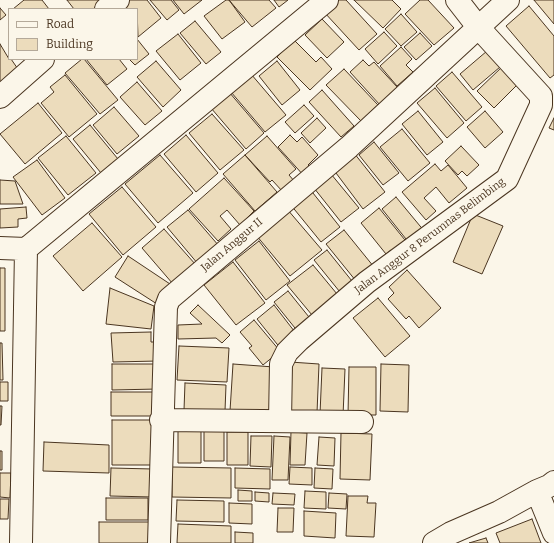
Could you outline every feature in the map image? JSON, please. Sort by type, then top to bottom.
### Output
[{"type":"street","points":[[107,8],[118,0]]},
{"type":"street","points":[[0,248],[26,249],[328,0]]},
{"type":"street","name":"Jalan Anggur 8 Perumnas Belimbing","points":[[280,421],[281,364],[287,352],[367,282],[507,179],[541,105],[541,96],[478,27],[457,0]]},
{"type":"street","name":"Jalan Anggur II","points":[[159,543],[161,420],[166,307],[169,299],[349,148],[508,0]]},
{"type":"street","points":[[0,97],[42,60]]},
{"type":"street","points":[[20,543],[26,249]]},
{"type":"street","points":[[161,420],[362,422]]},
{"type":"street","points":[[434,543],[499,512],[546,486],[554,533]]},
{"type":"building","points":[[24,0],[42,0],[48,8],[14,8]]},
{"type":"building","points":[[67,0],[105,0],[98,8],[73,8]]},
{"type":"building","points":[[128,0],[147,0],[161,18],[138,37],[138,8],[118,8]]},
{"type":"building","points":[[150,0],[171,0],[179,10],[167,20]]},
{"type":"building","points":[[173,0],[202,0],[184,14]]},
{"type":"building","points":[[226,0],[229,0],[245,22],[222,39],[204,16]]},
{"type":"building","points":[[229,0],[269,0],[276,8],[252,27]]},
{"type":"building","points":[[274,0],[288,0],[279,7]]},
{"type":"building","points":[[338,0],[346,0],[377,34],[359,50],[324,12]]},
{"type":"building","points":[[354,0],[392,0],[401,9],[383,28]]},
{"type":"building","points":[[420,0],[428,0],[454,28],[434,45],[405,14]]},
{"type":"building","points":[[534,0],[554,0],[554,24]]},
{"type":"building","points":[[529,6],[554,36],[554,75],[550,78],[506,26]]},
{"type":"building","points":[[0,8],[6,15],[0,20]]},
{"type":"building","points":[[401,14],[417,32],[401,46],[385,29]]},
{"type":"building","points":[[322,19],[344,42],[327,58],[305,35]]},
{"type":"building","points":[[195,21],[221,52],[206,64],[180,33]]},
{"type":"building","points":[[384,32],[397,46],[378,64],[365,49]]},
{"type":"building","points":[[420,33],[432,46],[416,60],[404,47]]},
{"type":"building","points":[[178,34],[201,63],[180,80],[156,51]]},
{"type":"building","points":[[138,40],[149,54],[135,65],[130,60],[138,60]]},
{"type":"building","points":[[294,40],[316,62],[321,57],[332,69],[310,90],[277,57]]},
{"type":"building","points":[[0,44],[8,60],[12,60],[20,72],[0,87]]},
{"type":"building","points":[[401,47],[412,59],[406,65],[413,72],[397,86],[380,66]]},
{"type":"building","points":[[487,51],[500,67],[473,90],[460,74]]},
{"type":"building","points":[[81,60],[85,60],[118,100],[100,114],[65,73]]},
{"type":"building","points":[[87,60],[120,60],[127,69],[107,85]]},
{"type":"building","points":[[363,60],[369,66],[374,62],[398,88],[380,105],[350,72]]},
{"type":"building","points":[[156,61],[181,90],[163,107],[137,77]]},
{"type":"building","points":[[277,61],[300,90],[282,105],[259,76]]},
{"type":"building","points":[[503,66],[519,83],[494,108],[477,91]]},
{"type":"building","points":[[344,69],[378,105],[361,121],[326,85]]},
{"type":"building","points":[[452,72],[482,107],[466,121],[436,86]]},
{"type":"building","points":[[251,74],[286,115],[265,132],[231,92]]},
{"type":"building","points":[[65,75],[97,114],[69,137],[41,103],[54,92],[50,87]]},
{"type":"building","points":[[137,82],[162,111],[145,125],[120,97]]},
{"type":"building","points":[[435,88],[464,123],[447,138],[417,103]]},
{"type":"building","points":[[322,90],[354,126],[341,137],[309,102]]},
{"type":"building","points":[[229,92],[264,133],[246,149],[211,108]]},
{"type":"building","points":[[38,103],[62,133],[25,164],[0,134]]},
{"type":"building","points":[[304,105],[314,116],[295,133],[285,122]]},
{"type":"building","points":[[114,107],[139,136],[117,154],[93,125]]},
{"type":"building","points":[[418,111],[443,142],[427,155],[402,124]]},
{"type":"building","points":[[485,111],[503,132],[485,148],[467,127]]},
{"type":"building","points":[[212,114],[244,150],[220,170],[189,133]]},
{"type":"building","points":[[317,118],[326,128],[310,143],[301,133]]},
{"type":"building","points":[[554,118],[554,130],[549,128]]},
{"type":"building","points":[[90,125],[118,159],[101,173],[73,139]]},
{"type":"building","points":[[402,129],[430,163],[408,181],[380,147]]},
{"type":"building","points":[[186,135],[218,173],[196,192],[164,154]]},
{"type":"building","points":[[290,135],[297,142],[302,137],[318,155],[308,165],[313,170],[305,177],[278,147]]},
{"type":"building","points":[[66,136],[96,173],[68,195],[38,158]]},
{"type":"building","points":[[267,136],[296,169],[289,175],[295,182],[283,192],[272,180],[270,182],[245,155]]},
{"type":"building","points":[[374,142],[399,173],[383,185],[359,155]]},
{"type":"building","points":[[461,146],[479,165],[467,176],[462,171],[458,175],[445,161]]},
{"type":"building","points":[[354,153],[385,192],[363,209],[333,169]]},
{"type":"building","points":[[160,155],[193,193],[158,223],[125,184]]},
{"type":"building","points":[[245,155],[277,192],[255,211],[223,174]]},
{"type":"building","points":[[37,160],[65,198],[42,215],[13,177]]},
{"type":"building","points":[[435,164],[441,171],[448,165],[467,188],[449,203],[436,187],[424,198],[436,211],[426,220],[402,192]]},
{"type":"building","points":[[331,174],[359,208],[341,222],[314,188]]},
{"type":"building","points":[[224,178],[254,211],[240,225],[227,210],[220,216],[231,229],[218,241],[189,209]]},
{"type":"building","points":[[0,180],[15,181],[23,204],[0,204]]},
{"type":"building","points":[[122,187],[156,227],[123,255],[89,214]]},
{"type":"building","points":[[309,188],[340,227],[321,242],[290,204]]},
{"type":"building","points":[[396,197],[425,232],[410,244],[382,209]]},
{"type":"building","points":[[26,207],[27,218],[18,219],[18,227],[0,228],[0,209]]},
{"type":"building","points":[[379,208],[409,245],[395,255],[391,250],[386,254],[361,223]]},
{"type":"building","points":[[287,209],[322,250],[290,276],[256,235]]},
{"type":"building","points":[[188,210],[219,246],[198,264],[167,227]]},
{"type":"building","points":[[473,214],[503,226],[482,274],[453,262]]},
{"type":"building","points":[[92,223],[122,257],[83,291],[53,256]]},
{"type":"building","points":[[164,229],[196,265],[173,284],[142,248]]},
{"type":"building","points":[[344,230],[374,267],[356,281],[326,244]]},
{"type":"building","points":[[259,241],[290,281],[266,300],[235,260]]},
{"type":"building","points":[[327,250],[356,286],[344,297],[314,260]]},
{"type":"building","points":[[128,256],[170,284],[157,304],[115,277]]},
{"type":"building","points":[[233,262],[265,303],[236,325],[204,285]]},
{"type":"building","points":[[313,265],[342,300],[317,321],[287,285]]},
{"type":"building","points":[[0,268],[5,268],[5,331],[0,331]]},
{"type":"building","points":[[407,270],[441,308],[419,328],[409,316],[406,319],[388,299],[394,293],[389,287]]},
{"type":"building","points":[[110,288],[154,306],[151,329],[106,324]]},
{"type":"building","points":[[288,291],[313,322],[299,333],[274,302]]},
{"type":"building","points":[[378,298],[410,336],[385,357],[353,318]]},
{"type":"building","points":[[198,305],[230,335],[222,343],[216,338],[178,339],[178,325],[202,324],[190,313]]},
{"type":"building","points":[[274,305],[298,336],[281,349],[257,319]]},
{"type":"building","points":[[254,320],[280,351],[263,365],[249,348],[252,346],[240,332]]},
{"type":"building","points":[[151,332],[151,342],[158,342],[158,361],[113,362],[111,333]]},
{"type":"building","points":[[0,343],[2,343],[3,380],[0,380]]},
{"type":"building","points":[[179,346],[229,348],[227,382],[177,380]]},
{"type":"building","points":[[290,362],[319,364],[317,413],[288,412]]},
{"type":"building","points":[[112,364],[158,364],[158,389],[112,390]]},
{"type":"building","points":[[233,364],[274,367],[271,414],[230,411]]},
{"type":"building","points":[[381,364],[409,365],[408,412],[380,411]]},
{"type":"building","points":[[349,367],[376,367],[376,415],[348,415]]},
{"type":"building","points":[[322,368],[345,369],[343,416],[320,414]]},
{"type":"building","points":[[0,382],[8,382],[8,401],[0,401]]},
{"type":"building","points":[[185,383],[226,385],[225,411],[184,410]]},
{"type":"building","points":[[111,392],[154,392],[154,416],[111,416]]},
{"type":"building","points":[[0,406],[2,406],[1,425],[0,425]]},
{"type":"building","points":[[112,420],[152,420],[153,465],[112,465]]},
{"type":"building","points":[[204,430],[224,430],[224,461],[204,461]]},
{"type":"building","points":[[178,431],[201,431],[201,463],[178,463]]},
{"type":"building","points":[[227,432],[248,432],[248,465],[227,465]]},
{"type":"building","points":[[291,432],[307,433],[305,465],[290,465]]},
{"type":"building","points":[[341,433],[372,434],[370,480],[340,479]]},
{"type":"building","points":[[251,436],[272,436],[271,467],[250,466]]},
{"type":"building","points":[[274,436],[290,437],[288,480],[272,480]]},
{"type":"building","points":[[319,437],[335,438],[334,466],[317,465]]},
{"type":"building","points":[[44,442],[109,445],[109,473],[43,471]]},
{"type":"building","points":[[0,451],[2,451],[2,470],[0,470]]},
{"type":"building","points":[[172,467],[231,468],[231,498],[172,497]]},
{"type":"building","points":[[290,467],[312,468],[312,485],[289,484]]},
{"type":"building","points":[[111,468],[153,469],[153,497],[110,496]]},
{"type":"building","points":[[235,468],[270,469],[270,489],[235,488]]},
{"type":"building","points":[[315,468],[333,469],[332,489],[314,488]]},
{"type":"building","points":[[0,473],[11,473],[10,498],[0,497]]},
{"type":"building","points":[[238,490],[252,491],[252,501],[238,501]]},
{"type":"building","points":[[305,491],[326,492],[326,509],[304,508]]},
{"type":"building","points":[[255,492],[269,493],[269,502],[255,501]]},
{"type":"building","points":[[273,493],[295,494],[294,505],[272,504]]},
{"type":"building","points":[[329,493],[347,494],[346,509],[328,508]]},
{"type":"building","points":[[348,496],[368,496],[367,503],[376,503],[374,537],[346,536]]},
{"type":"building","points":[[106,498],[148,498],[148,520],[106,520]]},
{"type":"building","points":[[0,499],[9,499],[8,519],[0,519]]},
{"type":"building","points":[[177,500],[224,501],[224,522],[176,521]]},
{"type":"building","points":[[229,503],[252,504],[252,524],[229,523]]},
{"type":"building","points":[[278,508],[294,508],[293,532],[277,532]]},
{"type":"building","points":[[304,511],[336,513],[335,538],[304,536]]},
{"type":"building","points":[[532,519],[541,543],[500,543],[496,533]]},
{"type":"building","points":[[99,522],[149,522],[150,543],[99,543]]},
{"type":"building","points":[[178,524],[231,526],[231,543],[177,543]]},
{"type":"building","points":[[235,532],[253,533],[253,543],[235,543]]},
{"type":"building","points":[[486,538],[488,543],[469,543]]}]
